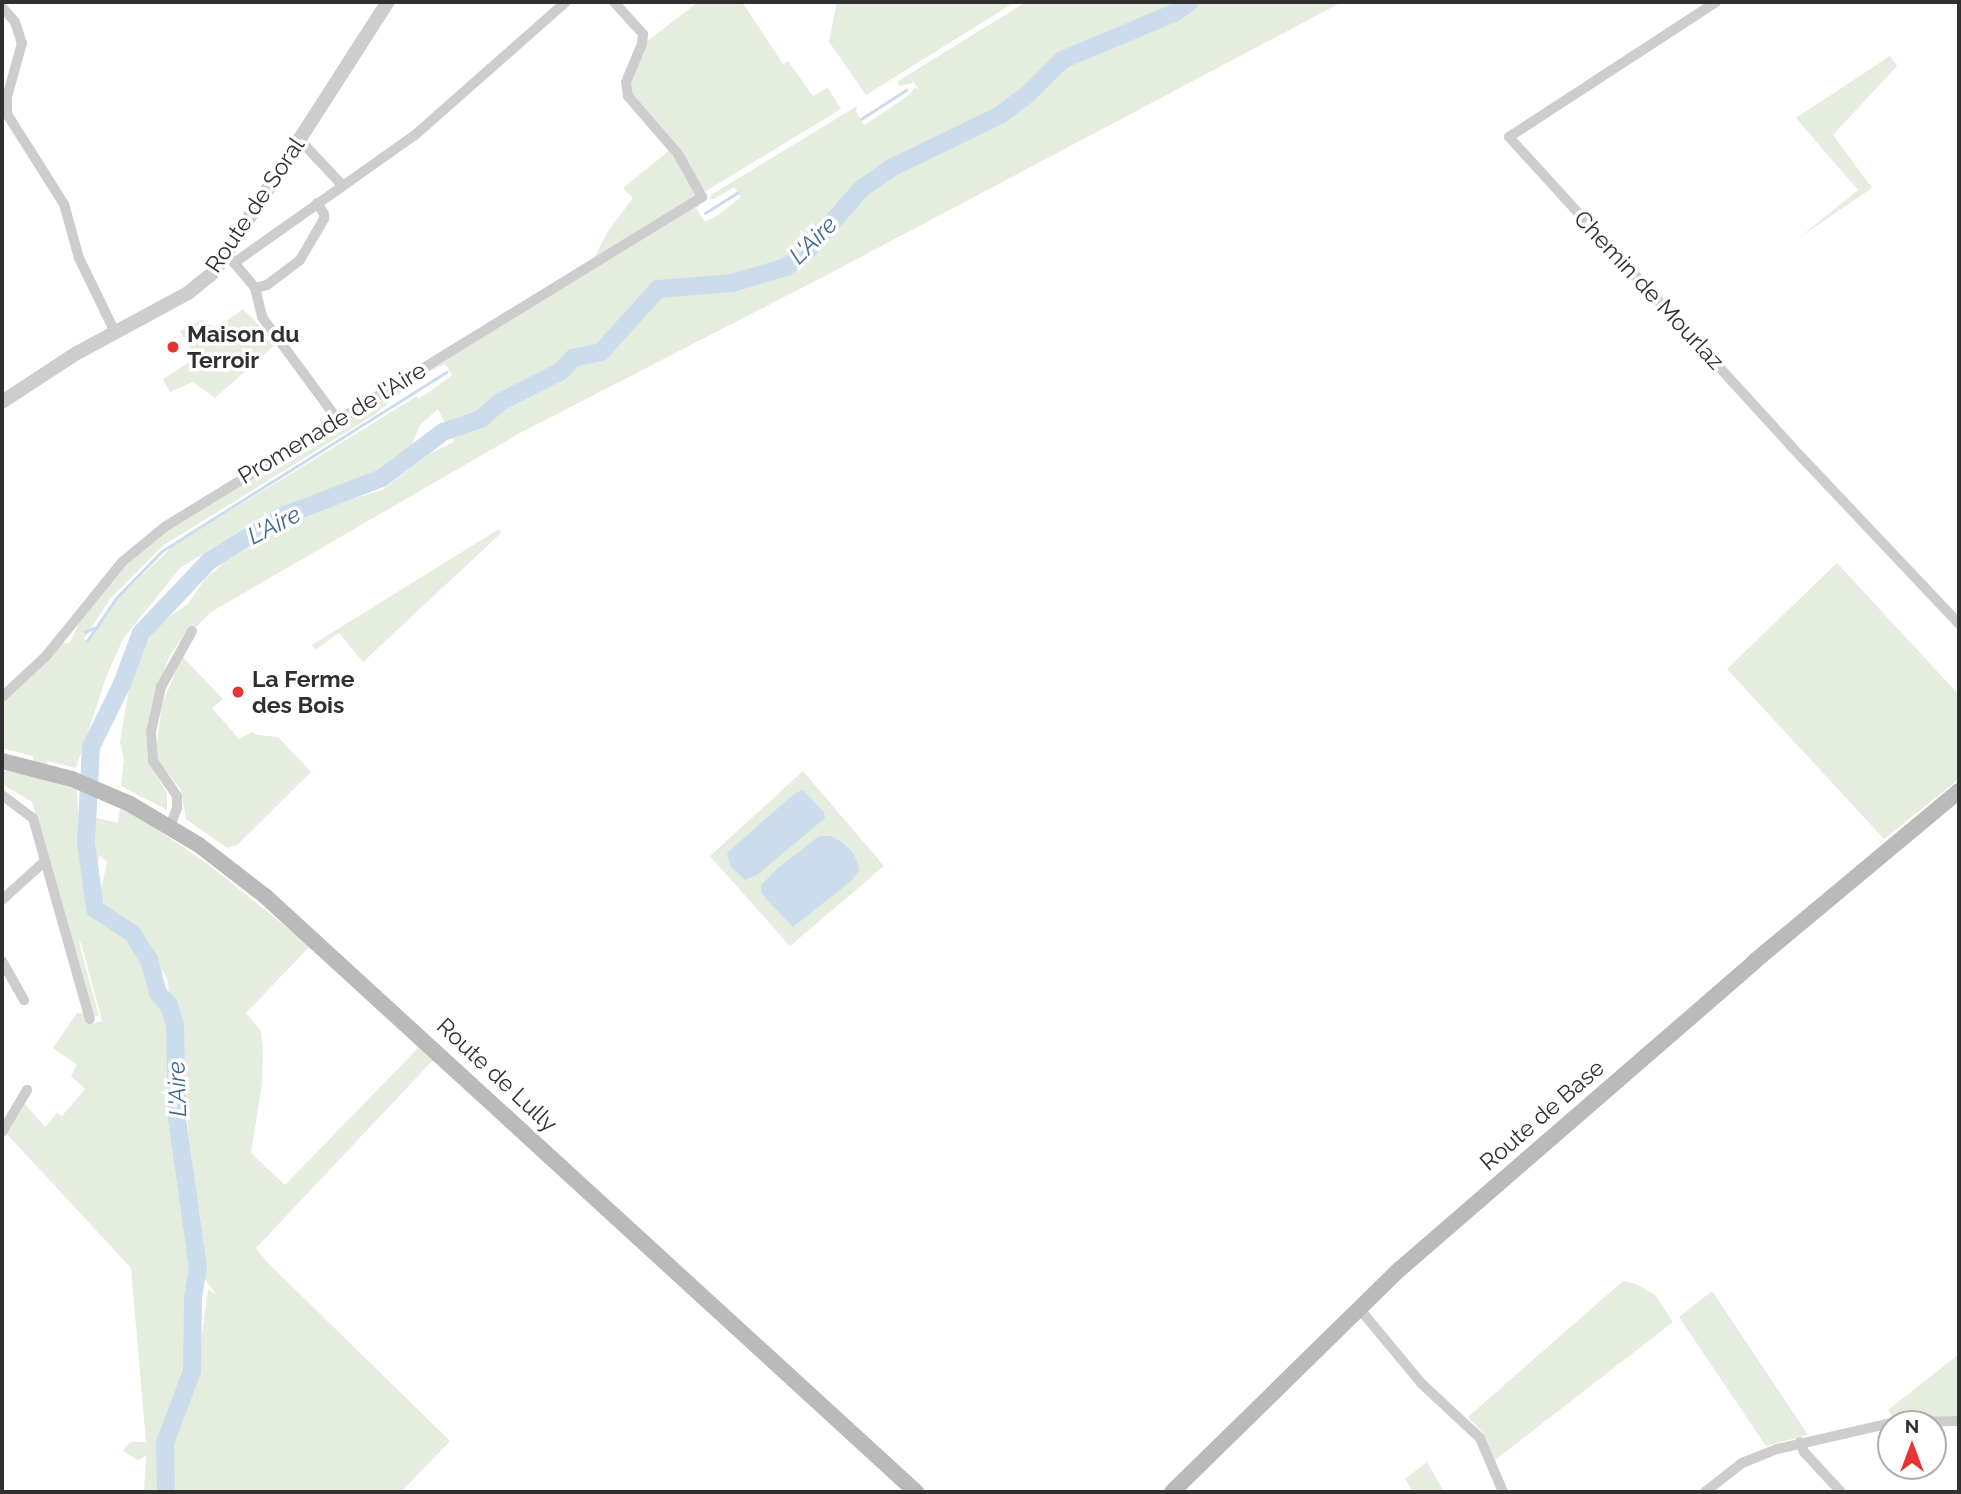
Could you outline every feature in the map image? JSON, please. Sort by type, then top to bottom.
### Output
[{"type":"main road","name":"Route de Lully","points":[[3,761],[72,779],[149,814],[227,866],[302,927],[916,1492]]},
{"type":"main road","name":"Route de Base","points":[[1172,1492],[1358,1307],[1755,961],[1959,791]]},
{"type":"street","name":"Route de Soral","points":[[2,402],[115,332],[196,287],[230,259],[299,139],[388,2]]},
{"type":"street","points":[[338,420],[262,317],[255,288],[230,259],[415,135],[566,2]]},
{"type":"street","name":"Promenade de l'Aire","points":[[2,697],[46,656],[102,584],[142,544],[195,507],[702,197],[678,154],[628,96],[625,82],[642,44],[643,34],[614,2]]},
{"type":"street","name":"Chemin de Mourlaz","points":[[1716,2],[1509,137],[1789,444],[1959,624]]},
{"type":"street","points":[[2,7],[15,22],[22,43],[7,97],[7,114],[64,204],[79,258],[115,332]]},
{"type":"street","points":[[299,139],[342,185]]},
{"type":"street","points":[[255,288],[267,285],[300,260],[324,219],[317,203]]},
{"type":"street","points":[[170,827],[177,808],[177,796],[153,761],[151,732],[161,687],[192,631]]},
{"type":"street","points":[[2,795],[33,818],[90,1019]]},
{"type":"street","points":[[2,900],[45,861]]},
{"type":"street","points":[[2,961],[24,1000]]},
{"type":"street","points":[[2,1131],[27,1090]]},
{"type":"street","points":[[1358,1307],[1421,1383],[1480,1438],[1503,1492]]},
{"type":"street","points":[[1705,1492],[1742,1463],[1800,1442],[1896,1422],[1959,1421]]},
{"type":"street","points":[[1800,1442],[1804,1452],[1842,1492]]},
{"type":"green space","points":[[698,2],[742,2],[783,64],[788,61],[813,96],[828,88],[841,109],[594,259],[608,231],[633,198],[623,188],[675,146],[632,96],[630,79],[646,42]]},
{"type":"green space","points":[[837,2],[1015,2],[866,95],[829,42]]},
{"type":"green space","points":[[1026,2],[1342,2],[821,278],[518,434],[211,612],[192,631],[188,629],[170,655],[151,707],[146,736],[148,761],[167,793],[167,810],[121,786],[124,759],[120,742],[128,694],[136,661],[158,624],[188,604],[205,579],[226,561],[273,534],[294,518],[384,489],[429,454],[454,442],[438,409],[420,425],[411,447],[375,473],[272,511],[180,568],[123,639],[107,675],[76,768],[47,761],[51,781],[77,790],[80,854],[90,916],[106,921],[133,942],[147,966],[155,994],[170,1024],[171,1116],[189,1243],[188,1371],[165,1426],[160,1453],[161,1492],[140,1492],[144,1489],[146,1456],[138,1460],[123,1451],[130,1442],[146,1442],[131,1268],[5,1132],[22,1101],[45,1127],[57,1113],[62,1116],[85,1089],[71,1076],[77,1065],[53,1048],[77,1013],[84,1014],[91,1024],[102,1021],[79,942],[99,1016],[92,1017],[32,802],[2,784],[2,770],[32,776],[33,756],[2,748],[2,701],[62,642],[69,644],[83,615],[107,582],[152,540],[407,381],[410,385],[374,415],[164,545],[110,599],[84,639],[88,642],[119,597],[173,546],[417,396],[418,399],[452,375],[445,364],[422,375],[420,372],[697,203],[699,206],[696,208],[705,222],[718,215],[741,197],[734,187],[714,199],[710,199],[711,195],[857,106],[856,111],[864,125],[910,94],[915,87],[919,90],[911,78],[913,83],[899,86],[898,81]]},
{"type":"green space","points":[[1890,56],[1897,66],[1833,135],[1872,188],[1799,238],[1858,190],[1796,118]]},
{"type":"green space","points":[[243,309],[277,343],[215,398],[193,382],[170,392],[163,379],[196,358],[180,331],[201,320],[217,328]]},
{"type":"green space","points":[[499,529],[501,533],[363,662],[339,633],[315,650],[312,645]]},
{"type":"green space","points":[[1837,563],[1959,695],[1959,779],[1884,839],[1727,669]]},
{"type":"green space","points":[[182,656],[223,699],[212,708],[239,739],[252,732],[278,737],[311,772],[237,845],[227,848],[186,819],[181,790],[158,761],[156,749],[162,705]]},
{"type":"green space","points":[[803,771],[884,866],[790,946],[710,856]]},
{"type":"green space","points":[[120,808],[146,822],[209,865],[310,946],[246,1013],[261,1031],[263,1050],[262,1083],[251,1153],[285,1185],[420,1046],[433,1060],[256,1248],[267,1262],[450,1441],[401,1492],[172,1492],[172,1442],[186,1399],[196,1381],[208,1289],[217,1295],[202,1276],[204,1270],[186,1110],[179,1086],[181,1017],[170,998],[167,979],[146,943],[104,905],[101,890],[107,862],[100,856],[96,866],[91,863],[91,820],[94,817],[118,823]]},
{"type":"green space","points":[[1623,1281],[1636,1284],[1655,1295],[1673,1322],[1495,1460],[1484,1434],[1468,1417]]},
{"type":"green space","points":[[1712,1291],[1808,1435],[1766,1446],[1679,1317]]},
{"type":"green space","points":[[1959,1354],[1959,1416],[1947,1416],[1947,1410],[1888,1410]]},
{"type":"green space","points":[[1427,1462],[1444,1492],[1413,1492],[1405,1479]]},
{"type":"water","points":[[803,790],[824,812],[825,818],[757,875],[745,880],[730,866],[727,853],[795,793]]},
{"type":"water","points":[[819,836],[831,836],[843,843],[854,854],[860,870],[850,882],[793,927],[767,900],[761,892],[761,885]]},
{"type":"waterway","name":"L'Aire","points":[[166,1492],[165,1443],[192,1371],[193,1298],[198,1268],[177,1118],[175,1025],[169,1005],[158,993],[149,960],[133,934],[95,909],[86,842],[91,747],[122,684],[141,633],[209,561],[280,517],[382,478],[443,432],[481,419],[500,402],[561,371],[573,358],[601,352],[658,289],[732,283],[786,267],[808,250],[861,189],[891,168],[1000,115],[1027,95],[1062,60],[1176,12],[1190,2]]},
{"type":"waterway","points":[[861,119],[906,90]]},
{"type":"waterway","points":[[705,213],[737,193]]},
{"type":"waterway","points":[[87,641],[117,597],[162,551],[446,372]]},
{"type":"waterway","points":[[85,632],[94,628]]},
{"type":"place","name":"Maison du Terroir","points":[[173,347]]},
{"type":"place","name":"La Ferme des Bois","points":[[238,692]]}]
